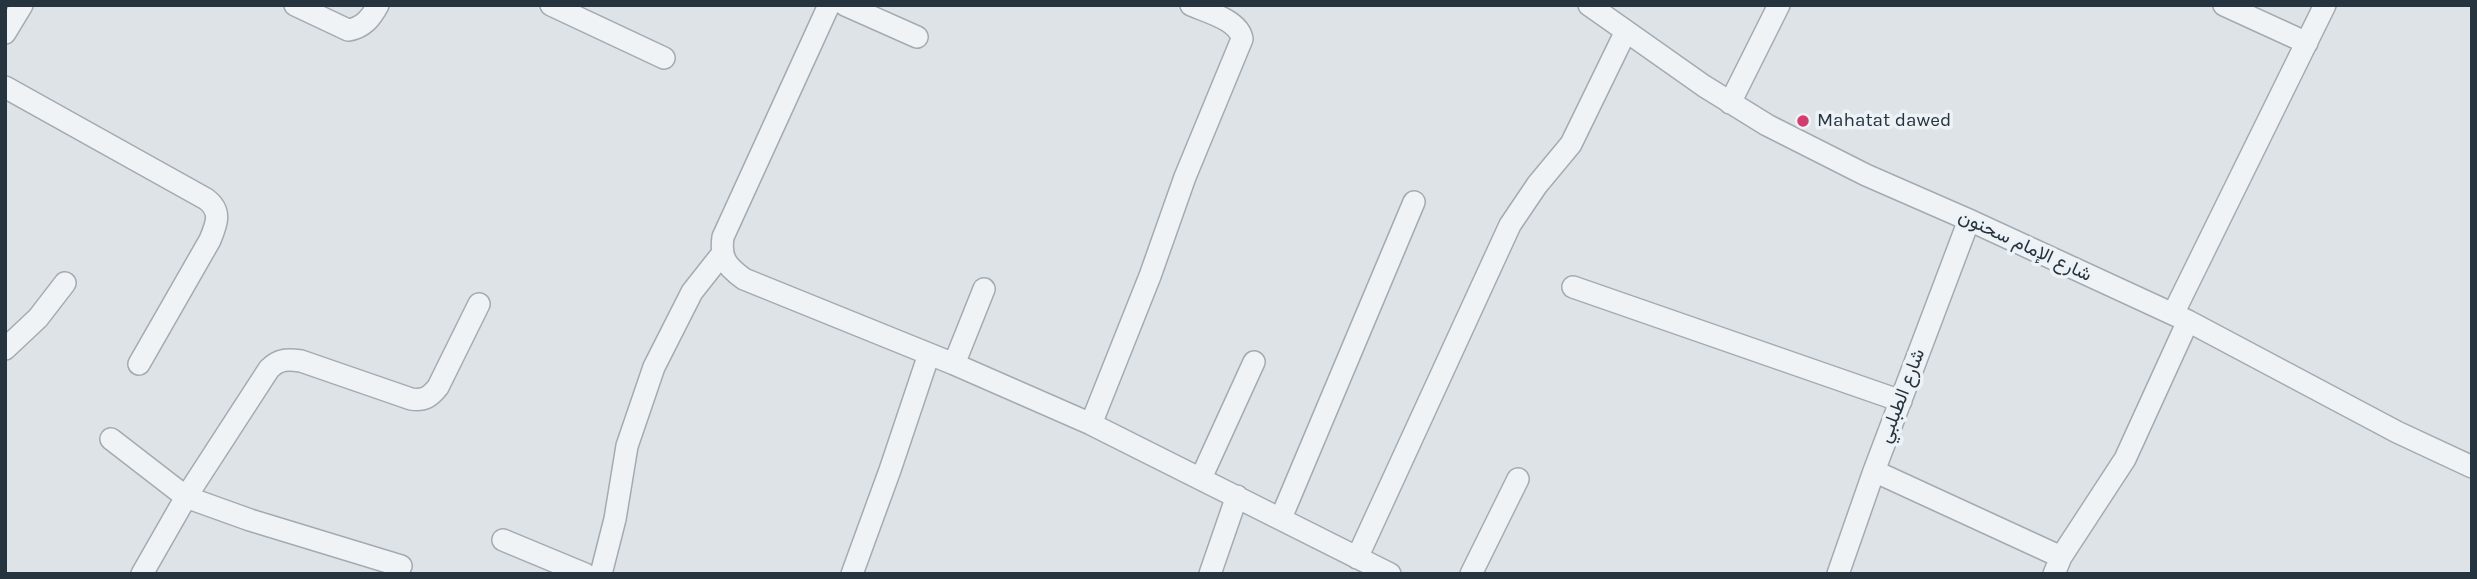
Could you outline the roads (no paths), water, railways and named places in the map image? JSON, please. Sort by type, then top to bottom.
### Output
[{"type":"street","points":[[5,33],[22,5]]},
{"type":"street","points":[[295,5],[348,30],[357,29],[371,18],[378,5]]},
{"type":"street","points":[[551,5],[664,58]]},
{"type":"street","points":[[829,5],[723,237],[722,254],[726,265],[744,279],[954,364],[1091,424],[1390,574]]},
{"type":"street","points":[[845,5],[917,37]]},
{"type":"street","points":[[1091,424],[1150,276],[1185,177],[1242,38],[1240,31],[1231,23],[1191,5]]},
{"type":"street","name":"شارع الإمام سحنون","points":[[1589,5],[1730,103],[1866,175],[1969,219],[2180,317],[2397,432],[2472,467]]},
{"type":"street","points":[[1730,103],[1779,5]]},
{"type":"street","points":[[2224,5],[2307,43]]},
{"type":"street","points":[[1874,471],[2057,569],[2124,459],[2180,317],[2325,5]]},
{"type":"street","points":[[1357,558],[1510,225],[1522,205],[1571,144],[1626,31]]},
{"type":"street","points":[[5,87],[206,199],[217,210],[218,219],[211,240],[139,364]]},
{"type":"street","points":[[1281,519],[1414,202]]},
{"type":"street","name":"شارع الطبلبي","points":[[1838,574],[1969,219]]},
{"type":"street","points":[[601,574],[615,519],[627,446],[654,367],[692,292],[722,254]]},
{"type":"street","points":[[5,349],[38,318],[65,283]]},
{"type":"street","points":[[1573,287],[1901,401]]},
{"type":"street","points":[[954,364],[984,289]]},
{"type":"street","points":[[142,574],[186,497],[275,363],[282,360],[301,361],[411,399],[422,400],[438,387],[479,304]]},
{"type":"street","points":[[852,574],[929,354]]},
{"type":"street","points":[[1201,478],[1254,362]]},
{"type":"street","points":[[111,439],[186,497],[260,523],[401,566]]},
{"type":"street","points":[[1471,574],[1518,479]]},
{"type":"street","points":[[1210,574],[1237,496]]},
{"type":"street","points":[[503,540],[585,574]]},
{"type":"place","name":"Mahatat dawed","points":[[1803,121]]}]
